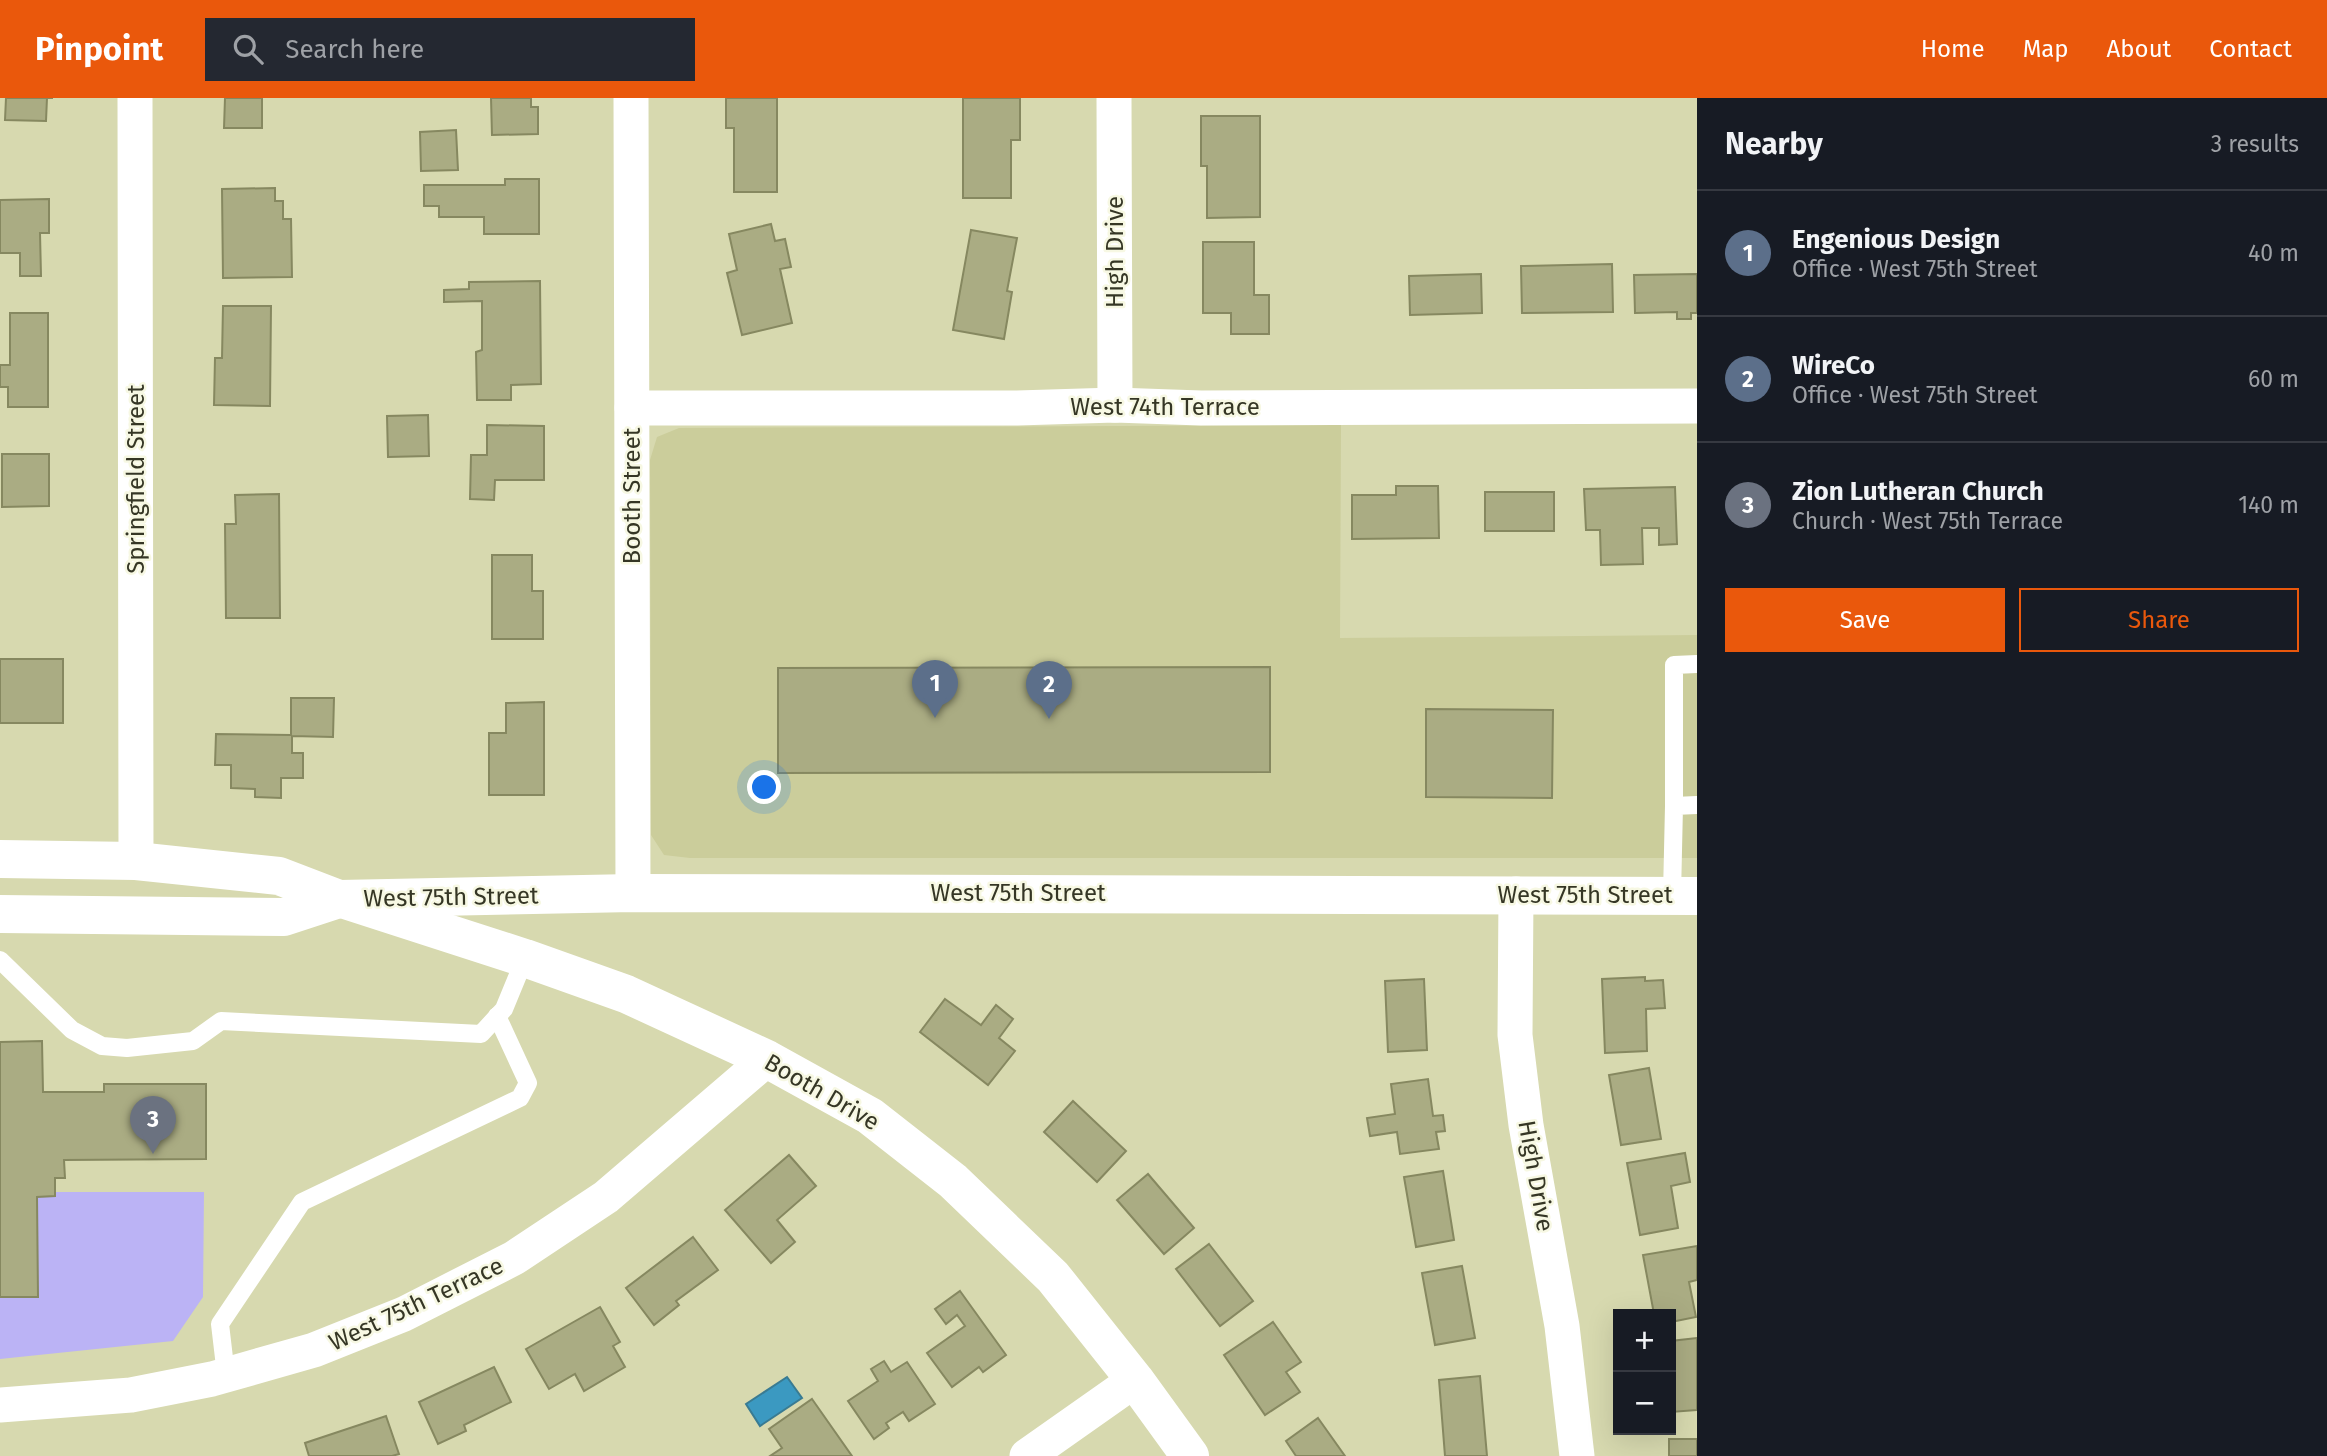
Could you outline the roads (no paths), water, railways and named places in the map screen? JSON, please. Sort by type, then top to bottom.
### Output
[{"type":"main road","name":"West 75th Street","points":[[0,859],[136,861],[279,876],[339,899]]},
{"type":"main road","name":"West 75th Street","points":[[0,914],[284,917],[339,899],[633,893],[1685,895]]},
{"type":"main road","name":"Booth Drive","points":[[339,899],[525,958],[626,994],[768,1059],[870,1116],[953,1181],[1053,1278],[1135,1380],[1190,1456]]},
{"type":"street","name":"Springfield Street","points":[[135,98],[136,861]]},
{"type":"street","name":"Booth Street","points":[[631,98],[633,893]]},
{"type":"street","name":"High Drive","points":[[1114,98],[1115,405]]},
{"type":"street","name":"West 74th Terrace","points":[[632,408],[1697,406]]},
{"type":"street","name":"High Drive","points":[[1516,894],[1515,1035],[1526,1125],[1562,1326],[1577,1456]]},
{"type":"street","name":"West 75th Terrace","points":[[0,1405],[131,1395],[226,1376],[314,1350],[404,1314],[514,1258],[606,1197],[768,1059]]},
{"type":"street","points":[[1027,1456],[1135,1380]]},
{"type":"lane","points":[[1685,895],[1674,806],[1674,665],[1697,664]]},
{"type":"lane","points":[[1674,806],[1697,806]]},
{"type":"lane","points":[[0,960],[72,1030],[102,1046],[127,1048],[193,1041],[221,1021],[481,1034],[504,1009],[525,958]]},
{"type":"lane","points":[[226,1376],[220,1324],[302,1202],[520,1098],[528,1083],[497,1017]]},
{"type":"water","points":[[787,1377],[802,1398],[760,1426],[746,1404]]},
{"type":"place","name":"Engenious Design","points":[[935,718]]},
{"type":"place","name":"WireCo","points":[[1049,719]]},
{"type":"place","name":"Zion Lutheran Church","points":[[153,1154]]}]
